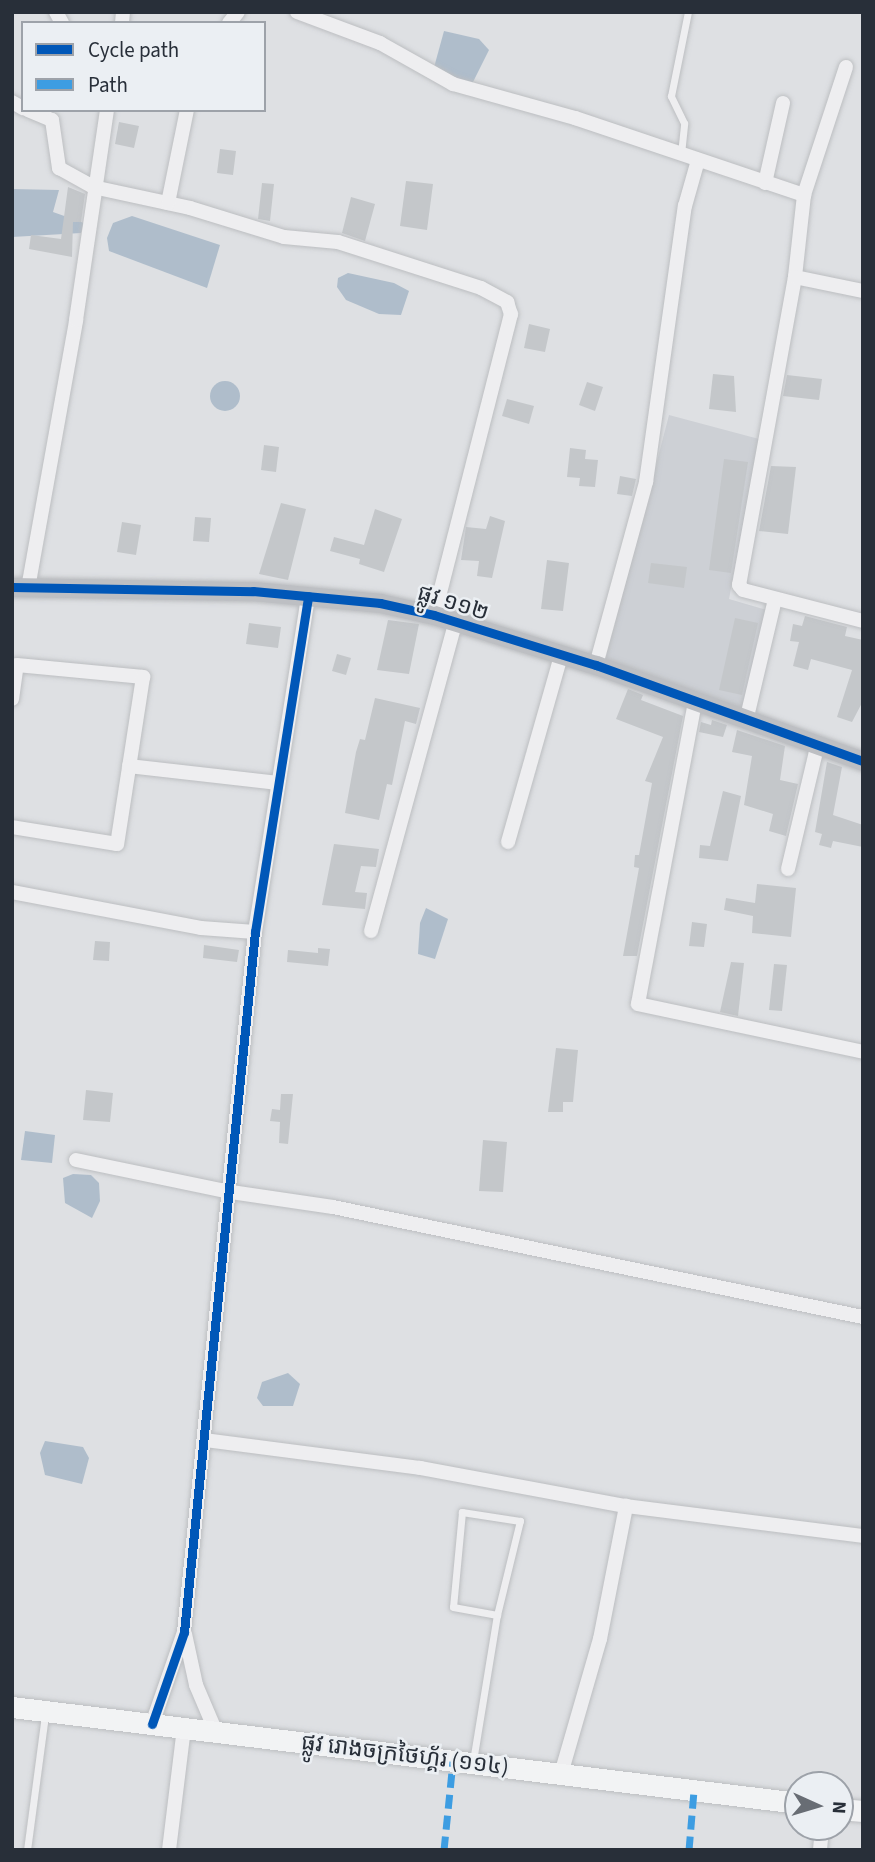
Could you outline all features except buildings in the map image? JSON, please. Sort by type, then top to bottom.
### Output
[{"type":"main road","name":"ផ្លូវ រោងចក្រថៃហ្គ័រ (១១៤)","points":[[12,1706],[784,1802]]},
{"type":"street","points":[[297,12],[380,43],[453,84],[804,195]]},
{"type":"street","points":[[846,67],[804,195],[796,277],[739,574],[743,590],[863,621]]},
{"type":"street","points":[[765,183],[783,103]]},
{"type":"street","points":[[20,588],[76,320],[93,187],[107,112]]},
{"type":"street","points":[[168,203],[187,112]]},
{"type":"street","points":[[53,115],[59,168],[93,187],[168,203],[250,229],[338,243],[481,288],[507,302],[511,314],[435,615]]},
{"type":"street","points":[[596,664],[646,482],[685,206],[698,160]]},
{"type":"street","points":[[796,277],[863,291]]},
{"type":"street","name":"ផ្លូវ ១១២","points":[[20,588],[308,596],[435,615],[455,624],[596,664],[817,747],[863,761]]},
{"type":"street","points":[[152,1724],[184,1632],[231,1192],[255,932],[308,596]]},
{"type":"street","points":[[746,721],[775,600]]},
{"type":"street","points":[[371,931],[455,624]]},
{"type":"street","points":[[508,842],[561,656]]},
{"type":"street","points":[[12,699],[17,665],[143,677],[117,844],[12,827]]},
{"type":"street","points":[[695,702],[638,1004],[863,1052]]},
{"type":"street","points":[[788,869],[817,747]]},
{"type":"street","points":[[129,766],[278,783]]},
{"type":"street","points":[[12,892],[201,928],[255,932]]},
{"type":"street","points":[[76,1160],[231,1192],[333,1207],[863,1317]]},
{"type":"street","points":[[205,1440],[420,1468],[626,1506],[863,1536]]},
{"type":"street","points":[[561,1774],[600,1639],[626,1506]]},
{"type":"street","points":[[184,1632],[196,1685],[216,1732]]},
{"type":"street","points":[[169,1850],[184,1728]]},
{"type":"lane","points":[[681,155],[684,123],[671,96],[688,12]]},
{"type":"lane","points":[[472,1763],[497,1615],[520,1521],[462,1512],[453,1607],[497,1615]]},
{"type":"lane","points":[[27,1850],[46,1711]]},
{"type":"shaded area","points":[[669,415],[759,439],[729,599],[767,610],[745,710],[604,665]]},
{"type":"water","points":[[444,31],[479,39],[489,50],[472,84],[433,71]]},
{"type":"water","points":[[12,189],[59,190],[53,212],[84,223],[81,233],[12,237]]},
{"type":"water","points":[[132,216],[220,245],[207,288],[109,251],[107,238],[113,223]]},
{"type":"water","points":[[348,273],[394,283],[409,291],[401,315],[379,314],[346,300],[337,287],[338,278]]},
{"type":"water","points":[[225,381],[236,385],[240,396],[236,407],[225,411],[214,407],[210,396],[214,385]]},
{"type":"water","points":[[426,908],[448,919],[435,959],[418,954],[420,923]]},
{"type":"water","points":[[25,1131],[55,1135],[52,1163],[21,1160]]},
{"type":"water","points":[[73,1174],[91,1175],[99,1183],[100,1201],[92,1218],[65,1203],[63,1178]]},
{"type":"water","points":[[288,1373],[300,1384],[293,1406],[263,1406],[257,1398],[262,1382]]},
{"type":"water","points":[[45,1441],[83,1447],[89,1458],[82,1484],[45,1475],[40,1453]]},
{"type":"marked path","points":[[444,1850],[453,1761]]},
{"type":"marked path","points":[[689,1850],[694,1791]]},
{"type":"cycle path","points":[[12,587],[253,591],[380,603],[434,615],[596,665],[863,761]]},
{"type":"cycle path","points":[[152,1724],[184,1632],[255,932],[308,596]]}]
